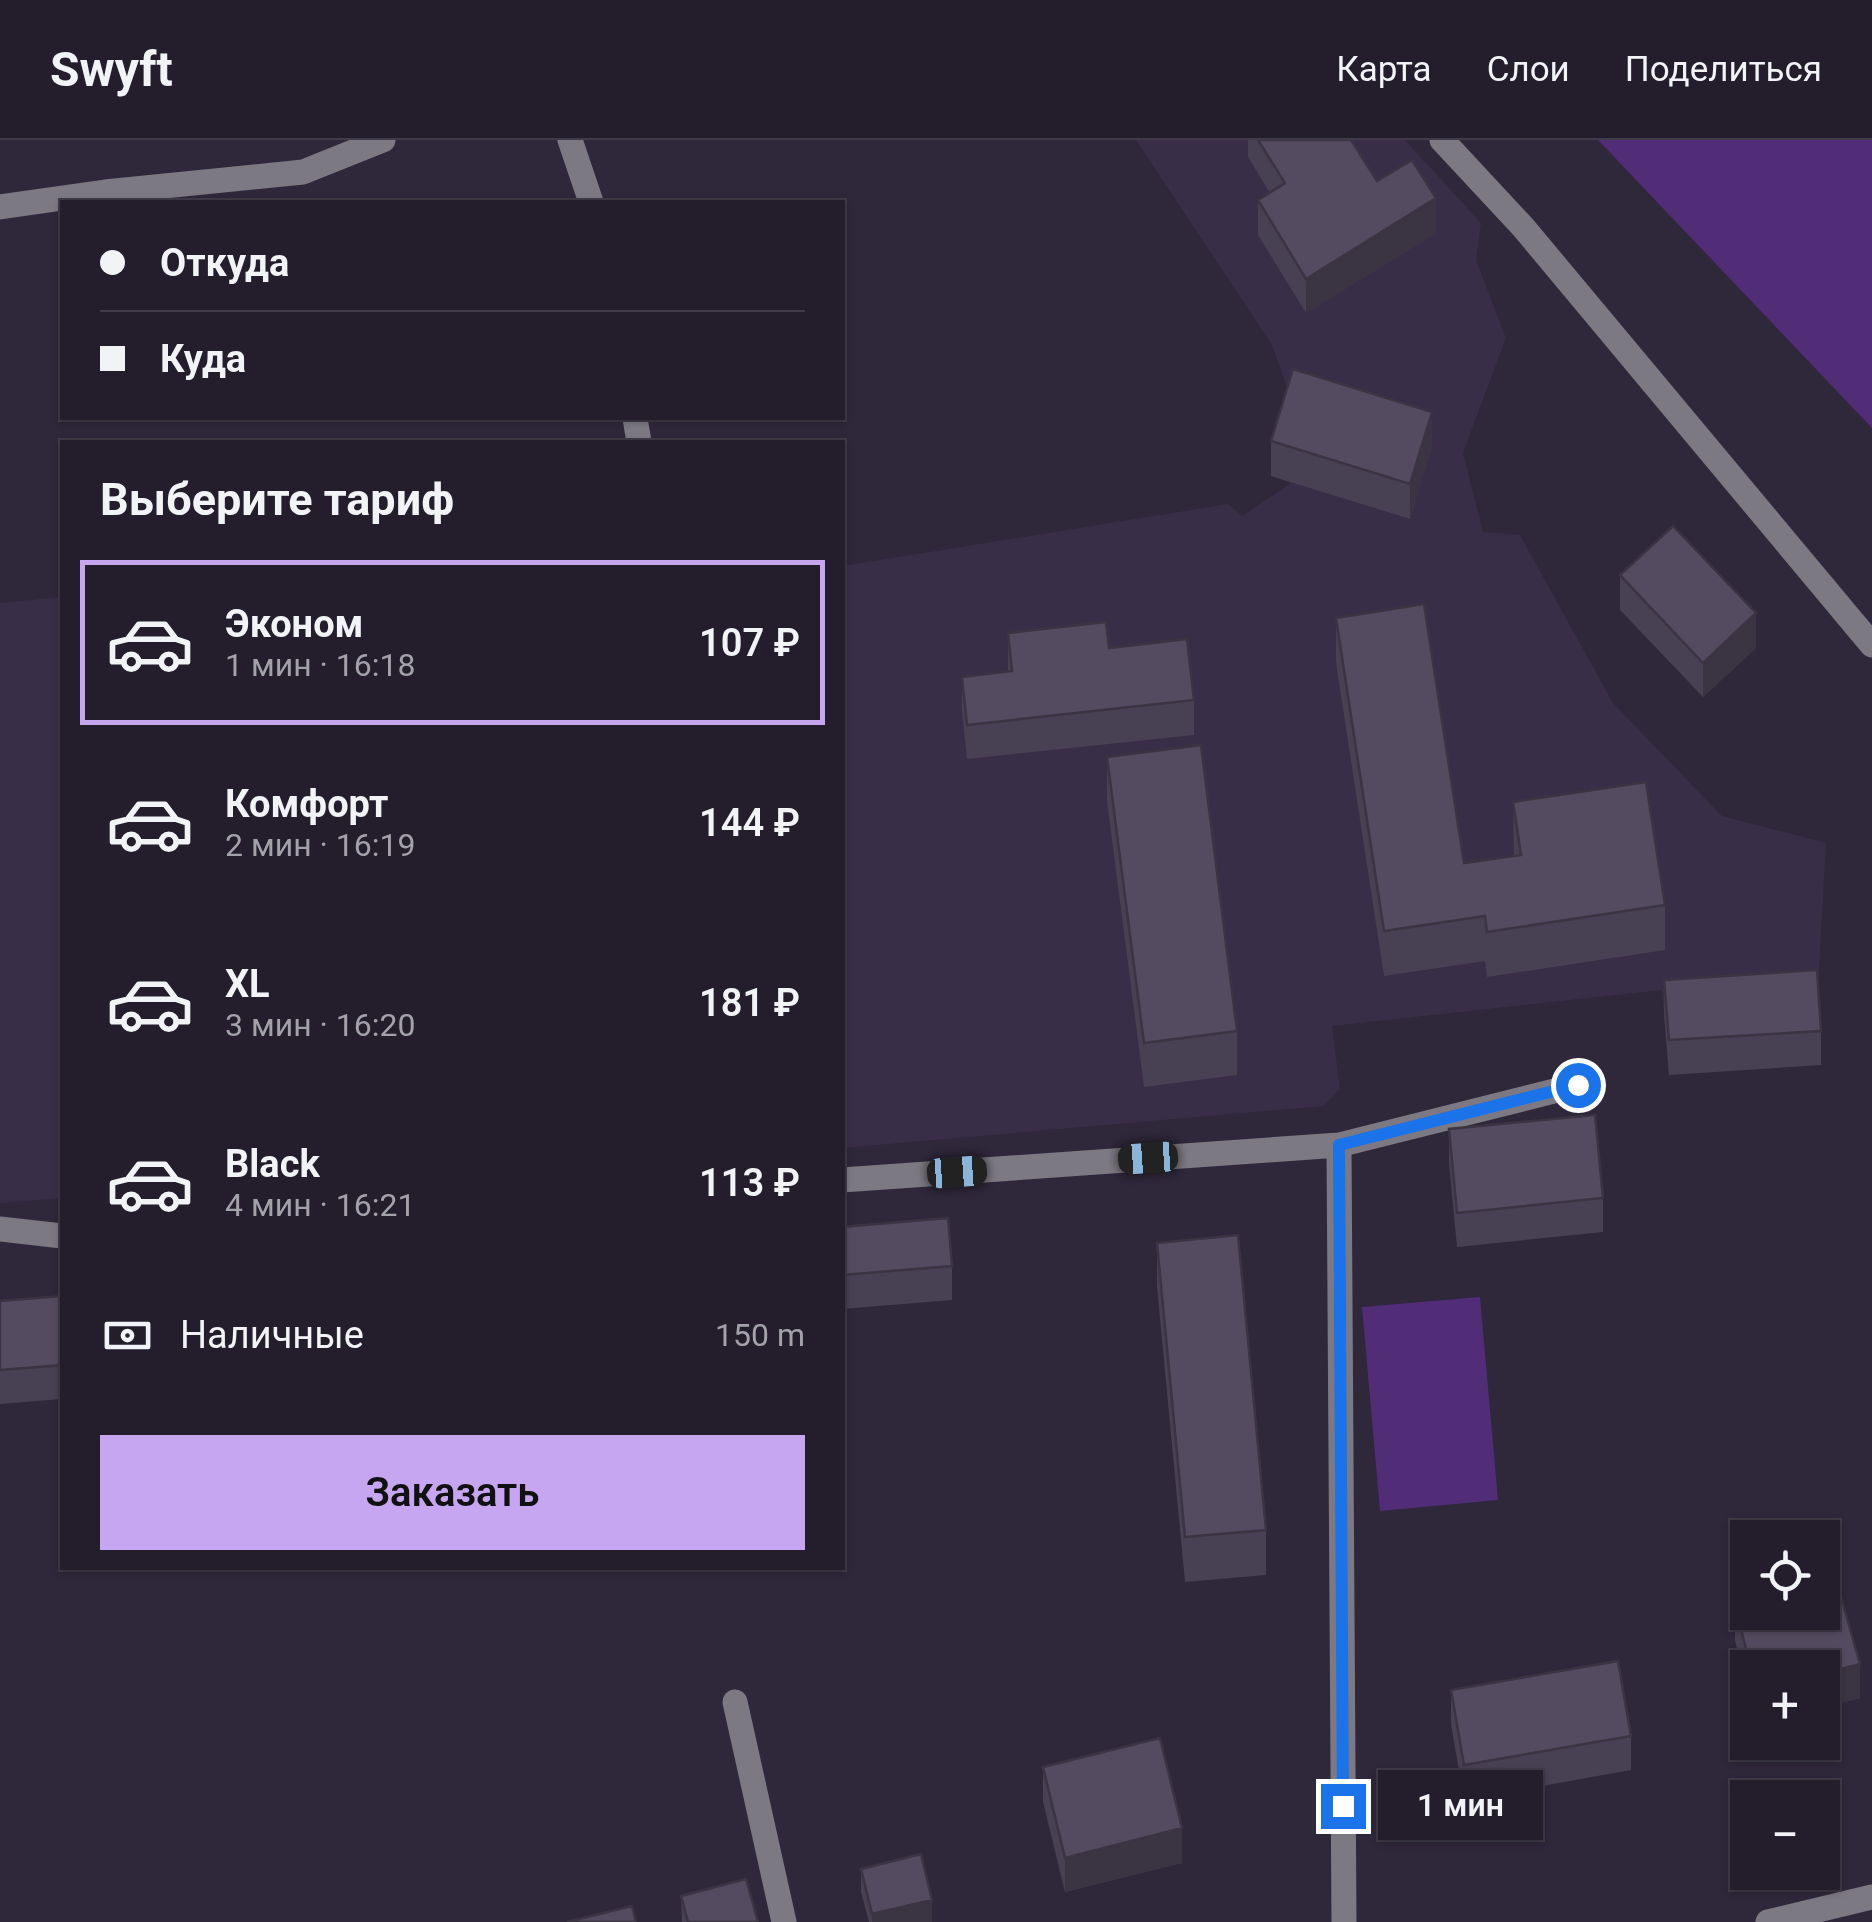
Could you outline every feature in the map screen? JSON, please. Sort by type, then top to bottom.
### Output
[{"type":"street","points":[[0,207],[303,172],[383,140]]},
{"type":"street","points":[[570,140],[591,200]]},
{"type":"street","points":[[1442,140],[1523,227],[1872,644]]},
{"type":"street","points":[[845,1180],[1339,1145],[1578,1085]]},
{"type":"street","points":[[1339,1145],[1344,1922]]},
{"type":"street","points":[[0,1229],[60,1236]]},
{"type":"street","points":[[736,1702],[784,1922]]},
{"type":"street","points":[[1768,1922],[1872,1897]]},
{"type":"shaded area","points":[[1136,140],[1405,140],[1481,223],[1476,260],[1506,338],[1463,453],[1483,532],[1520,535],[1613,703],[1722,816],[1826,843],[1817,1004],[1821,1065],[1669,1075],[1662,990],[1332,1026],[1340,1089],[1323,1106],[845,1148],[845,566],[1228,504],[1242,516],[1291,483],[1271,476],[1293,404],[1272,345]]},
{"type":"shaded area","points":[[1598,140],[1872,140],[1872,428]]},
{"type":"shaded area","points":[[60,597],[60,1198],[0,1203],[0,603]]},
{"type":"shaded area","points":[[1480,1297],[1498,1500],[1380,1511],[1362,1307]]},
{"type":"building","points":[[1258,140],[1351,140],[1377,181],[1412,160],[1436,198],[1306,279],[1258,200],[1285,183]]},
{"type":"building","points":[[1293,369],[1432,412],[1410,484],[1271,441]]},
{"type":"building","points":[[1673,526],[1756,613],[1703,663],[1620,575]]},
{"type":"building","points":[[1424,604],[1464,863],[1521,855],[1513,802],[1646,782],[1665,905],[1487,932],[1485,916],[1384,931],[1336,618]]},
{"type":"building","points":[[1106,622],[1109,648],[1187,639],[1194,700],[967,725],[962,677],[1012,671],[1008,633]]},
{"type":"building","points":[[1201,745],[1237,1031],[1144,1043],[1107,757]]},
{"type":"building","points":[[1817,970],[1821,1031],[1669,1040],[1664,980]]},
{"type":"building","points":[[1595,1115],[1603,1198],[1457,1213],[1449,1129]]},
{"type":"building","points":[[948,1218],[952,1266],[845,1275],[845,1227]]},
{"type":"building","points":[[1238,1235],[1266,1530],[1185,1537],[1157,1243]]},
{"type":"building","points":[[60,1296],[60,1365],[0,1370],[0,1301]]},
{"type":"building","points":[[1840,1593],[1860,1664],[1840,1669],[1840,1650],[1746,1650],[1741,1630],[1840,1630]]},
{"type":"building","points":[[1618,1661],[1631,1736],[1464,1765],[1451,1690]]},
{"type":"building","points":[[1160,1738],[1182,1828],[1065,1858],[1043,1767]]},
{"type":"building","points":[[921,1854],[932,1900],[872,1914],[861,1869]]},
{"type":"building","points":[[746,1879],[758,1922],[688,1922],[681,1896]]},
{"type":"building","points":[[632,1906],[636,1922],[567,1922]]},
{"type":"route","points":[[1343,1806],[1339,1145],[1578,1085]]}]
